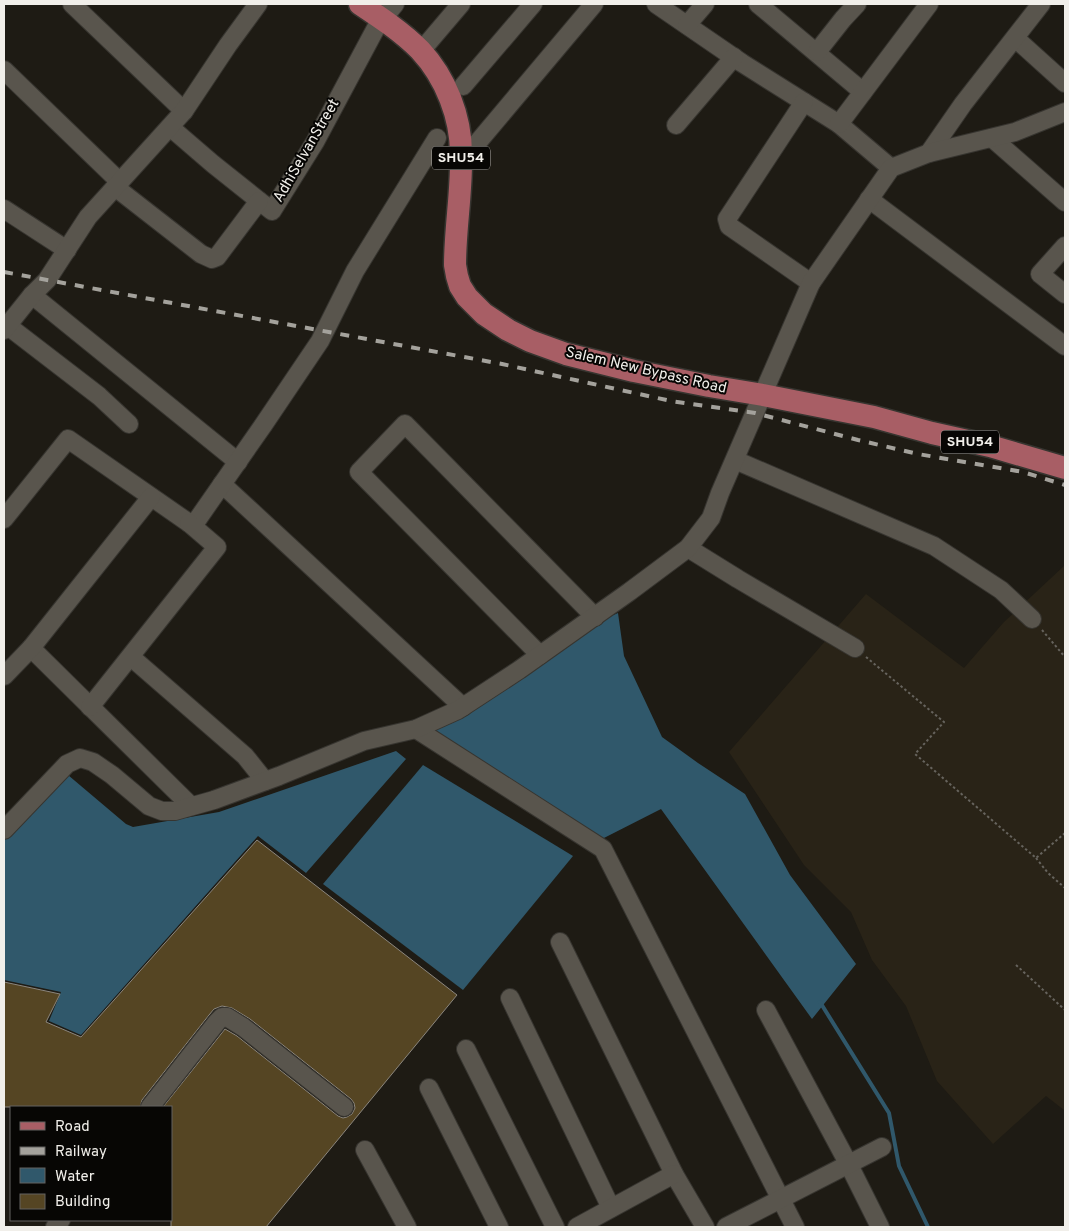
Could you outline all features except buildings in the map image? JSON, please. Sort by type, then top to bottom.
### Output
[{"type":"main road","points":[[345,4],[385,16],[397,41],[421,65],[441,97],[450,131],[453,155],[445,256],[447,274],[450,284],[460,300],[475,316],[492,326],[508,330]]},
{"type":"main road","name":"Salem New Bypass Road","points":[[360,4],[385,16],[420,51],[430,62],[452,101],[459,133],[461,157],[455,254],[457,276],[460,286],[474,306],[508,330],[530,341],[596,362],[709,386],[874,417],[990,446],[1065,468]]},
{"type":"main road","name":"Salem New Bypass Road","points":[[874,417],[934,423],[1065,456]]},
{"type":"street","points":[[72,4],[184,111]]},
{"type":"street","points":[[129,424],[99,396],[6,328],[32,295],[47,280],[88,217],[184,111],[258,4]]},
{"type":"street","points":[[420,51],[461,4]]},
{"type":"street","points":[[463,86],[533,4]]},
{"type":"street","points":[[473,148],[594,4]]},
{"type":"street","points":[[656,4],[838,124],[891,168]]},
{"type":"street","points":[[687,25],[705,4]]},
{"type":"street","points":[[758,4],[863,92]]},
{"type":"street","points":[[817,52],[857,4]]},
{"type":"street","points":[[838,124],[929,4]]},
{"type":"street","points":[[928,153],[1041,4]]},
{"type":"street","name":"AdhiSelvanStreet","points":[[170,127],[272,211],[315,142],[385,16]]},
{"type":"street","points":[[1015,38],[1065,83]]},
{"type":"street","points":[[676,124],[734,57]]},
{"type":"street","points":[[4,70],[118,185],[202,254],[212,259],[217,258],[259,201]]},
{"type":"street","points":[[804,102],[727,219],[729,226],[811,283]]},
{"type":"street","points":[[4,830],[67,764],[80,758],[93,762],[106,771],[149,806],[162,811],[175,811],[214,800],[364,741],[416,728],[463,707],[540,655],[688,548],[711,518],[811,283],[891,168],[928,153],[1016,132],[1065,112]]},
{"type":"street","points":[[189,523],[195,523],[320,341],[355,271],[437,138]]},
{"type":"street","points":[[992,138],[1065,202]]},
{"type":"street","points":[[869,199],[1065,346]]},
{"type":"street","points":[[4,209],[67,250]]},
{"type":"street","points":[[1065,246],[1040,274],[1065,294]]},
{"type":"street","points":[[32,295],[238,462]]},
{"type":"street","points":[[540,655],[359,472],[405,424],[595,617]]},
{"type":"street","points":[[4,519],[68,439],[189,523],[217,547],[90,707]]},
{"type":"street","points":[[735,460],[934,546],[1001,590],[1032,619]]},
{"type":"street","points":[[222,484],[463,707]]},
{"type":"street","points":[[4,676],[31,648],[151,497]]},
{"type":"street","points":[[688,548],[855,648]]},
{"type":"street","points":[[31,648],[191,806]]},
{"type":"street","points":[[131,657],[228,741],[244,756],[265,781]]},
{"type":"street","points":[[416,728],[603,849],[795,1227]]},
{"type":"street","points":[[560,942],[674,1174],[705,1227]]},
{"type":"street","points":[[510,998],[611,1208]]},
{"type":"street","points":[[766,1010],[880,1227]]},
{"type":"street","points":[[151,1106],[217,1022],[222,1017],[227,1017],[243,1027],[344,1107]]},
{"type":"street","points":[[466,1049],[555,1227]]},
{"type":"street","points":[[429,1088],[499,1227]]},
{"type":"street","points":[[726,1227],[882,1147]]},
{"type":"street","points":[[365,1150],[407,1227]]},
{"type":"street","points":[[576,1227],[674,1174]]},
{"type":"path","points":[[1032,619],[1065,658]]},
{"type":"path","points":[[855,648],[944,722],[915,754],[1036,858],[1048,873],[1065,888]]},
{"type":"path","points":[[1036,858],[1065,833]]},
{"type":"path","points":[[1016,965],[1065,1010]]},
{"type":"shaded area","points":[[1065,565],[1065,1110],[1046,1096],[993,1144],[937,1081],[906,1006],[872,960],[851,912],[804,865],[729,752],[866,594],[964,668],[1004,622]]},
{"type":"water","points":[[618,613],[624,656],[662,737],[745,794],[790,875],[856,964],[812,1019],[661,809],[600,840],[430,733],[497,693],[593,624]]},
{"type":"water","points":[[396,751],[406,759],[306,873],[258,836],[81,1035],[49,1021],[61,992],[4,980],[4,837],[68,775],[126,824],[133,827],[219,812]]},
{"type":"water","points":[[423,765],[573,856],[463,990],[323,884]]},
{"type":"waterway","points":[[820,1002],[889,1113],[899,1166],[928,1227]]},
{"type":"railway","points":[[4,272],[502,364],[671,401],[755,413],[918,454],[1023,472],[1065,485]]}]
